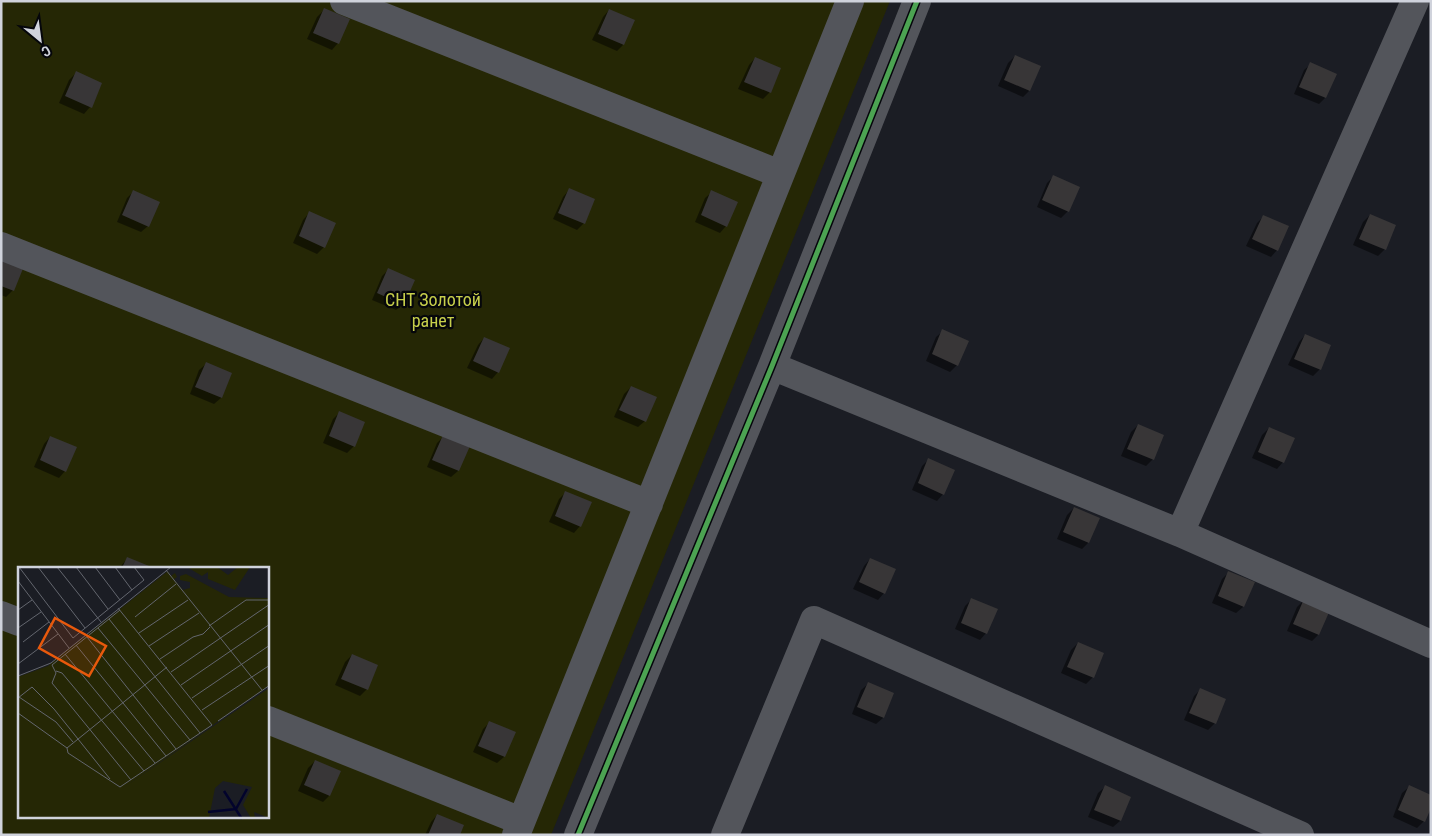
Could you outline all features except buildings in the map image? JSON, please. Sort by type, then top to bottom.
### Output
[{"type":"street","points":[[344,1],[780,174]]},
{"type":"street","points":[[269,720],[519,828],[850,1]]},
{"type":"street","points":[[578,835],[772,366],[916,1]]},
{"type":"street","points":[[1180,533],[1416,1]]},
{"type":"street","points":[[1,246],[649,504]]},
{"type":"street","points":[[772,366],[1180,533],[1431,644]]},
{"type":"street","points":[[1,615],[18,622]]},
{"type":"street","points":[[725,835],[814,620],[1300,835]]},
{"type":"green space","name":"СНТ Золотой ранет","points":[[1,1],[890,1],[551,835],[1,835]]},
{"type":"cycle path","points":[[578,835],[772,366],[917,1]]}]
